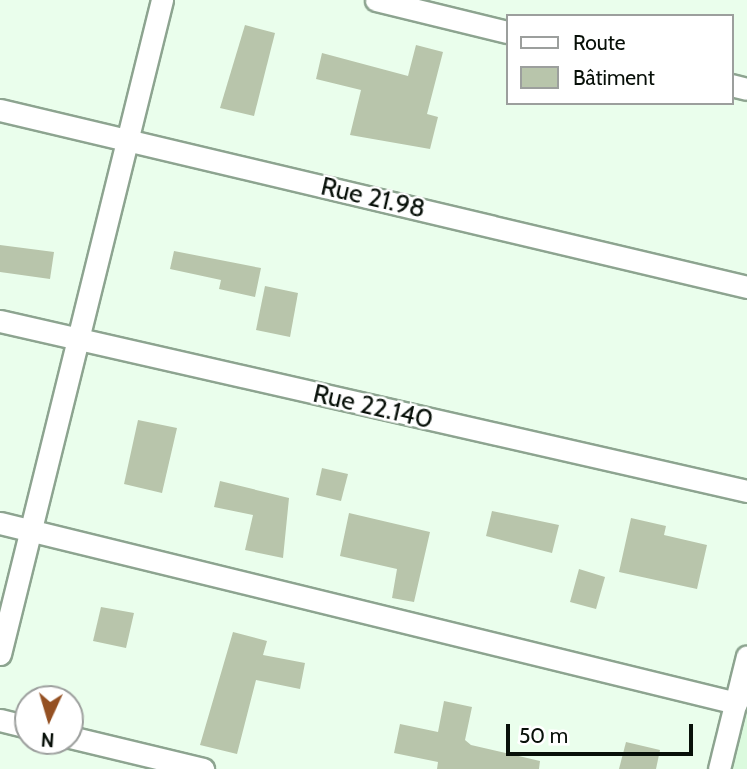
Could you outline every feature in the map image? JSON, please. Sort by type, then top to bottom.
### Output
[{"type":"street","points":[[0,654],[125,140],[162,0]]},
{"type":"street","points":[[376,0],[505,32]]},
{"type":"street","name":"Rue 21.98","points":[[0,110],[747,287]]},
{"type":"street","name":"Rue 22.140","points":[[0,321],[747,491]]},
{"type":"street","points":[[0,523],[736,703]]},
{"type":"street","points":[[719,769],[747,656]]},
{"type":"street","points":[[84,740],[203,769]]},
{"type":"shaded area","points":[[747,682],[747,769],[727,769]]},
{"type":"building","points":[[245,25],[275,33],[254,116],[220,108]]},
{"type":"building","points":[[416,45],[443,52],[427,114],[438,117],[430,149],[350,135],[361,90],[316,79],[322,53],[408,76]]},
{"type":"building","points":[[0,245],[54,252],[50,279],[0,272]]},
{"type":"building","points":[[174,251],[261,268],[255,297],[219,289],[221,280],[170,269]]},
{"type":"building","points":[[265,286],[298,293],[290,337],[256,330]]},
{"type":"building","points":[[138,420],[177,428],[162,493],[124,484]]},
{"type":"building","points":[[322,468],[348,474],[341,501],[316,495]]},
{"type":"building","points":[[220,481],[289,498],[283,558],[245,550],[253,515],[214,507]]},
{"type":"building","points":[[492,511],[559,525],[552,553],[486,536]]},
{"type":"building","points":[[349,513],[430,532],[414,602],[392,598],[397,569],[340,556]]},
{"type":"building","points":[[631,518],[666,526],[664,535],[707,545],[697,589],[619,572]]},
{"type":"building","points":[[579,569],[605,577],[596,609],[570,602]]},
{"type":"building","points":[[101,607],[134,613],[126,648],[93,641]]},
{"type":"building","points":[[233,632],[267,641],[263,655],[305,663],[300,689],[256,680],[237,754],[200,745]]},
{"type":"building","points":[[444,701],[472,707],[465,740],[471,745],[540,761],[539,769],[437,769],[438,762],[394,753],[400,724],[438,732]]},
{"type":"building","points":[[626,742],[660,750],[656,769],[619,769]]}]
